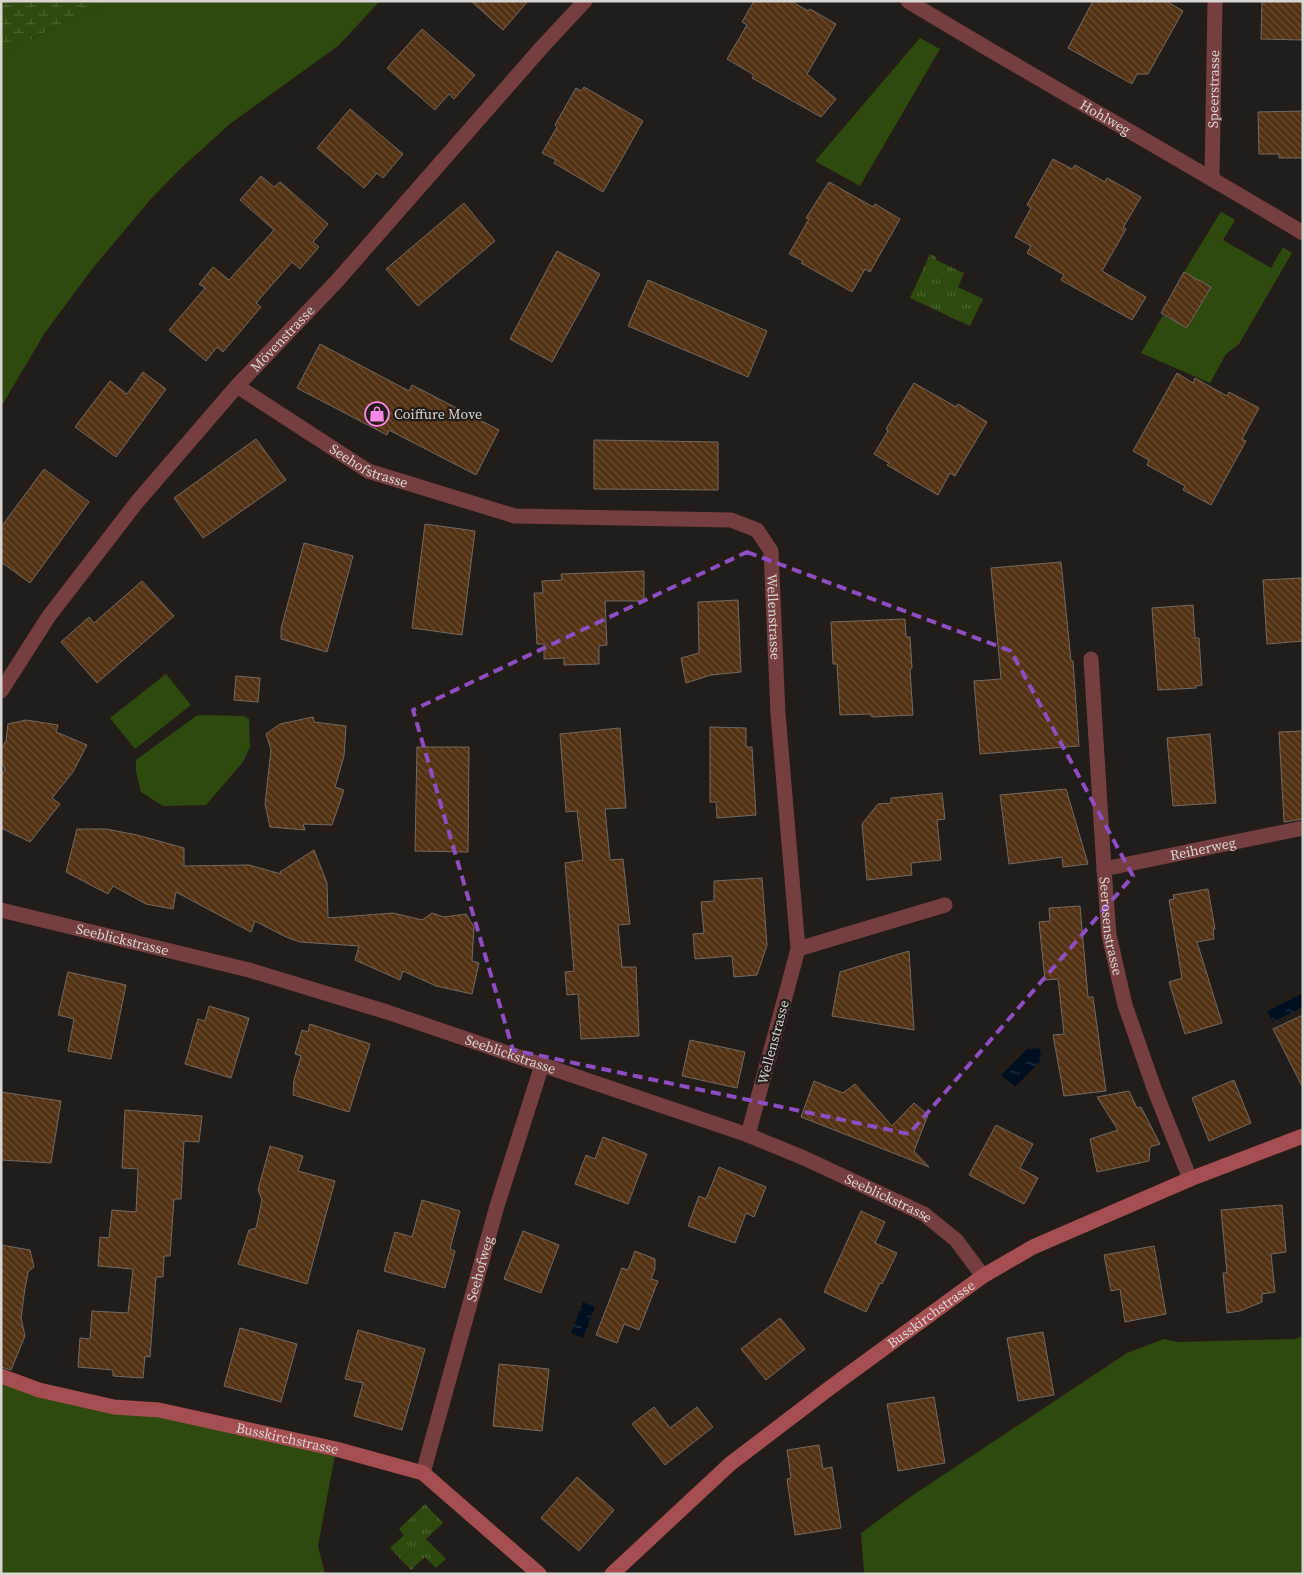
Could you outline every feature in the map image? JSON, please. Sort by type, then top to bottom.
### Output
[{"type":"street","name":"Mövenstrasse","points":[[1,691],[49,616],[137,502],[237,386],[337,282],[584,1]]},
{"type":"street","name":"Hohlweg","points":[[908,1],[955,31],[1212,178],[1303,233]]},
{"type":"street","name":"Speerstrasse","points":[[1212,178],[1215,1]]},
{"type":"street","name":"Seehofstrasse","points":[[237,386],[368,472],[516,516]]},
{"type":"street","name":"Wellenstrasse","points":[[516,516],[731,520],[757,530],[771,551],[778,714],[798,950],[748,1135]]},
{"type":"street","name":"Seerosenstrasse","points":[[1091,659],[1109,935],[1124,1005],[1155,1091],[1190,1178]]},
{"type":"street","name":"Reiherweg","points":[[1104,869],[1303,828]]},
{"type":"street","points":[[798,950],[945,905]]},
{"type":"street","name":"Seeblickstrasse","points":[[1,910],[249,970],[387,1012],[748,1135],[804,1158],[924,1214],[956,1240],[983,1276]]},
{"type":"street","name":"Seehofweg","points":[[424,1473],[497,1206],[542,1065]]},
{"type":"street","name":"Busskirchstrasse","points":[[612,1574],[730,1464],[831,1387],[983,1276],[1033,1247],[1190,1178],[1303,1136]]},
{"type":"street","name":"Busskirchstrasse","points":[[1,1376],[39,1390],[114,1408],[159,1410],[336,1449],[424,1473],[539,1574]]},
{"type":"highlighted area","points":[[747,552],[1011,651],[1133,876],[909,1134],[513,1050],[413,710]]},
{"type":"green space","points":[[1,1],[112,1],[10,50],[1,52]]},
{"type":"green space","points":[[112,1],[380,1],[338,46],[231,123],[179,170],[150,200],[92,269],[44,334],[1,407],[1,52],[10,50]]},
{"type":"green space","points":[[920,38],[940,49],[860,186],[815,161]]},
{"type":"green space","points":[[1222,212],[1235,220],[1223,240],[1271,268],[1283,247],[1292,253],[1239,344],[1226,354],[1210,383],[1141,353],[1163,315],[1188,328],[1211,287],[1184,272]]},
{"type":"green space","points":[[930,254],[936,257],[936,260],[964,273],[958,287],[983,299],[970,326],[910,298]]},
{"type":"green space","points":[[166,674],[191,705],[135,749],[110,718]]},
{"type":"green space","points":[[196,716],[244,716],[249,719],[250,747],[243,762],[206,805],[163,806],[141,792],[136,771],[136,760]]},
{"type":"green space","points":[[1303,1336],[1303,1574],[864,1574],[861,1533],[913,1495],[1127,1353],[1164,1339],[1178,1342],[1295,1339]]},
{"type":"green space","points":[[1,1376],[336,1449],[318,1546],[325,1574],[1,1574]]},
{"type":"green space","points":[[425,1504],[443,1523],[426,1539],[446,1559],[436,1568],[425,1557],[411,1570],[390,1548],[404,1535],[399,1529]]},
{"type":"water","points":[[1303,993],[1303,1007],[1273,1022],[1267,1011]]},
{"type":"water","points":[[1028,1048],[1031,1050],[1033,1048],[1040,1049],[1041,1056],[1039,1059],[1041,1061],[1015,1087],[1001,1075]]},
{"type":"water","points":[[583,1302],[595,1307],[583,1338],[571,1333]]},
{"type":"building","points":[[471,1],[528,1],[503,30]]},
{"type":"building","points":[[754,1],[791,1],[808,11],[810,9],[836,24],[807,74],[836,99],[821,117],[752,78],[754,75],[727,59],[747,25],[742,22]]},
{"type":"building","points":[[1093,1],[1166,1],[1183,11],[1148,74],[1137,74],[1132,84],[1068,48]]},
{"type":"building","points":[[1262,1],[1303,1],[1302,40],[1261,39]]},
{"type":"building","points":[[422,29],[475,75],[454,99],[449,94],[435,110],[387,68]]},
{"type":"building","points":[[584,87],[643,121],[603,192],[554,163],[556,160],[542,153],[576,88],[581,91]]},
{"type":"building","points":[[350,109],[403,154],[383,178],[377,173],[364,188],[317,148]]},
{"type":"building","points":[[1303,111],[1303,158],[1279,158],[1279,154],[1259,154],[1258,112]]},
{"type":"building","points":[[1053,159],[1072,169],[1075,165],[1105,182],[1107,178],[1141,197],[1123,228],[1126,229],[1102,271],[1146,297],[1132,320],[1061,280],[1064,275],[1027,253],[1031,246],[1015,237],[1031,208],[1027,205]]},
{"type":"building","points":[[261,176],[274,187],[280,182],[328,224],[313,242],[319,247],[300,269],[292,262],[256,303],[261,307],[223,352],[217,347],[206,361],[169,330],[205,288],[199,284],[213,267],[229,280],[274,230],[240,200]]},
{"type":"building","points":[[829,182],[873,207],[875,204],[900,219],[870,272],[865,269],[852,292],[801,263],[803,261],[789,254],[809,219],[806,218]]},
{"type":"building","points":[[464,203],[495,241],[418,306],[386,269]]},
{"type":"building","points":[[557,251],[600,274],[552,362],[510,339]]},
{"type":"building","points":[[1184,272],[1211,287],[1187,328],[1161,313]]},
{"type":"building","points":[[648,280],[767,331],[748,377],[628,326]]},
{"type":"building","points":[[320,344],[409,391],[412,385],[499,430],[476,475],[389,430],[387,435],[297,388]]},
{"type":"building","points":[[143,372],[166,389],[116,457],[75,427],[110,381],[127,394]]},
{"type":"building","points":[[1177,373],[1193,383],[1195,378],[1227,396],[1229,392],[1259,408],[1242,439],[1246,441],[1211,505],[1183,490],[1185,486],[1147,465],[1149,460],[1133,451]]},
{"type":"building","points":[[914,383],[956,407],[958,404],[987,422],[955,476],[950,473],[938,495],[887,465],[889,463],[874,454],[888,431],[886,429]]},
{"type":"building","points":[[256,439],[286,480],[203,538],[174,498]]},
{"type":"building","points":[[594,440],[718,442],[718,490],[594,489]]},
{"type":"building","points":[[44,469],[89,502],[30,583],[1,562],[1,527]]},
{"type":"building","points":[[425,524],[475,531],[462,635],[412,628]]},
{"type":"building","points":[[304,543],[353,556],[327,652],[281,639],[281,629]]},
{"type":"building","points":[[1061,562],[1071,661],[1073,661],[1079,746],[980,754],[974,681],[1001,679],[991,568]]},
{"type":"building","points":[[644,571],[644,601],[605,601],[607,645],[599,646],[599,664],[564,665],[564,658],[544,659],[544,644],[537,644],[534,593],[543,593],[542,581],[562,580],[561,574]]},
{"type":"building","points":[[1303,578],[1303,641],[1267,644],[1263,580]]},
{"type":"building","points":[[142,581],[174,616],[97,683],[61,642],[89,617],[94,623]]},
{"type":"building","points":[[738,600],[741,672],[711,675],[686,683],[681,658],[699,653],[698,602]]},
{"type":"building","points":[[1193,605],[1195,638],[1199,638],[1202,685],[1196,686],[1196,688],[1158,690],[1152,608]]},
{"type":"building","points":[[905,619],[906,637],[910,637],[913,715],[872,717],[870,714],[840,715],[837,664],[833,664],[831,622]]},
{"type":"building","points":[[236,676],[260,678],[258,702],[234,700]]},
{"type":"building","points":[[313,717],[314,722],[346,726],[344,756],[335,787],[344,790],[332,825],[303,824],[305,830],[270,827],[265,804],[271,750],[266,734],[280,724]]},
{"type":"building","points":[[26,720],[58,725],[56,732],[87,745],[73,772],[52,798],[60,804],[30,842],[1,828],[1,777],[5,769],[1,760],[1,749],[6,741],[8,724]]},
{"type":"building","points":[[710,727],[746,728],[746,747],[752,747],[756,815],[717,818],[716,802],[710,802]]},
{"type":"building","points":[[620,728],[626,808],[605,809],[610,860],[623,859],[630,924],[618,925],[622,967],[636,967],[639,1036],[581,1039],[578,994],[567,995],[565,972],[574,971],[565,863],[583,860],[577,811],[566,812],[560,734]]},
{"type":"building","points":[[1303,731],[1303,819],[1284,822],[1279,732]]},
{"type":"building","points":[[1210,734],[1216,803],[1173,806],[1167,738]]},
{"type":"building","points":[[417,747],[469,747],[468,852],[415,851]]},
{"type":"building","points":[[1066,789],[1088,864],[1063,867],[1062,857],[1009,864],[1000,795]]},
{"type":"building","points":[[942,793],[945,819],[937,820],[941,860],[911,863],[912,875],[867,880],[862,824],[878,804],[891,803],[891,798]]},
{"type":"building","points":[[77,829],[106,829],[137,835],[184,848],[184,866],[249,865],[281,874],[280,872],[314,850],[327,883],[328,918],[393,913],[422,920],[432,913],[444,917],[466,914],[474,927],[472,961],[479,963],[472,994],[436,986],[403,971],[400,980],[355,960],[359,946],[300,942],[255,921],[251,932],[176,892],[173,909],[146,904],[113,886],[108,894],[66,872]]},
{"type":"building","points":[[762,878],[767,945],[757,975],[734,977],[732,956],[695,959],[693,934],[704,933],[701,902],[714,901],[714,881]]},
{"type":"building","points":[[1208,889],[1215,929],[1213,929],[1214,939],[1197,942],[1222,1023],[1185,1034],[1169,982],[1182,978],[1169,900],[1174,899],[1173,895]]},
{"type":"building","points":[[1080,906],[1088,997],[1093,997],[1106,1091],[1064,1096],[1053,1035],[1064,1034],[1058,979],[1045,980],[1039,922],[1050,921],[1049,908]]},
{"type":"building","points":[[909,951],[914,1030],[832,1016],[840,972]]},
{"type":"building","points":[[68,972],[126,985],[111,1059],[68,1051],[74,1019],[58,1015]]},
{"type":"building","points":[[209,1006],[249,1018],[231,1078],[185,1064],[198,1019],[205,1021]]},
{"type":"building","points":[[1303,1015],[1303,1088],[1273,1029]]},
{"type":"building","points":[[310,1024],[370,1044],[349,1112],[293,1095],[294,1080],[301,1056],[295,1054],[302,1030],[308,1032]]},
{"type":"building","points":[[690,1040],[745,1052],[737,1088],[682,1076]]},
{"type":"building","points":[[1234,1080],[1251,1123],[1209,1141],[1192,1098]]},
{"type":"building","points":[[814,1081],[843,1093],[855,1084],[892,1126],[914,1103],[928,1115],[914,1151],[929,1167],[801,1117]]},
{"type":"building","points":[[1129,1091],[1137,1108],[1141,1107],[1160,1144],[1150,1147],[1149,1161],[1097,1172],[1090,1139],[1118,1130],[1097,1097]]},
{"type":"building","points":[[1,1092],[61,1101],[51,1163],[1,1160]]},
{"type":"building","points":[[125,1110],[202,1116],[199,1142],[184,1141],[181,1199],[174,1199],[170,1256],[164,1256],[163,1277],[156,1277],[150,1357],[145,1356],[143,1378],[113,1376],[113,1370],[78,1367],[80,1338],[90,1339],[92,1311],[128,1313],[133,1269],[98,1266],[100,1237],[109,1238],[112,1210],[136,1212],[138,1169],[122,1168]]},
{"type":"building","points":[[996,1125],[1033,1144],[1020,1168],[1038,1178],[1024,1204],[969,1175]]},
{"type":"building","points":[[603,1137],[647,1154],[628,1204],[575,1184],[586,1155],[595,1159]]},
{"type":"building","points":[[270,1146],[303,1156],[298,1171],[335,1181],[307,1284],[238,1264],[249,1230],[256,1228],[262,1200],[258,1190]]},
{"type":"building","points":[[719,1167],[766,1187],[754,1217],[746,1213],[735,1243],[688,1226],[699,1196],[706,1199]]},
{"type":"building","points":[[422,1200],[460,1211],[450,1249],[455,1251],[445,1288],[384,1271],[395,1232],[412,1237]]},
{"type":"building","points":[[1282,1205],[1286,1252],[1271,1254],[1275,1292],[1262,1294],[1262,1302],[1240,1311],[1227,1313],[1223,1273],[1227,1273],[1221,1210]]},
{"type":"building","points":[[861,1211],[885,1222],[875,1243],[897,1253],[866,1312],[824,1292]]},
{"type":"building","points":[[523,1231],[559,1245],[541,1293],[504,1279]]},
{"type":"building","points":[[1,1245],[30,1250],[34,1267],[28,1272],[21,1318],[25,1336],[11,1370],[1,1367]]},
{"type":"building","points":[[1154,1246],[1166,1314],[1125,1322],[1120,1289],[1111,1291],[1104,1255]]},
{"type":"building","points":[[635,1251],[655,1259],[655,1269],[651,1279],[658,1281],[639,1330],[624,1324],[617,1343],[596,1335],[622,1268],[628,1270]]},
{"type":"building","points":[[780,1318],[805,1349],[766,1380],[741,1349]]},
{"type":"building","points":[[240,1328],[297,1344],[281,1402],[224,1386]]},
{"type":"building","points":[[358,1330],[425,1349],[402,1430],[354,1416],[363,1383],[345,1379]]},
{"type":"building","points":[[1043,1332],[1054,1395],[1018,1401],[1007,1338]]},
{"type":"building","points":[[499,1364],[549,1369],[542,1431],[493,1426]]},
{"type":"building","points":[[934,1397],[945,1463],[898,1471],[887,1404]]},
{"type":"building","points":[[654,1407],[670,1428],[697,1407],[713,1427],[665,1465],[632,1424]]},
{"type":"building","points":[[819,1445],[823,1469],[832,1467],[841,1528],[795,1535],[787,1479],[791,1478],[787,1450]]},
{"type":"building","points":[[577,1477],[614,1510],[579,1551],[541,1518]]},
{"type":"place","name":"Coiffure Move","points":[[377,414]]}]
